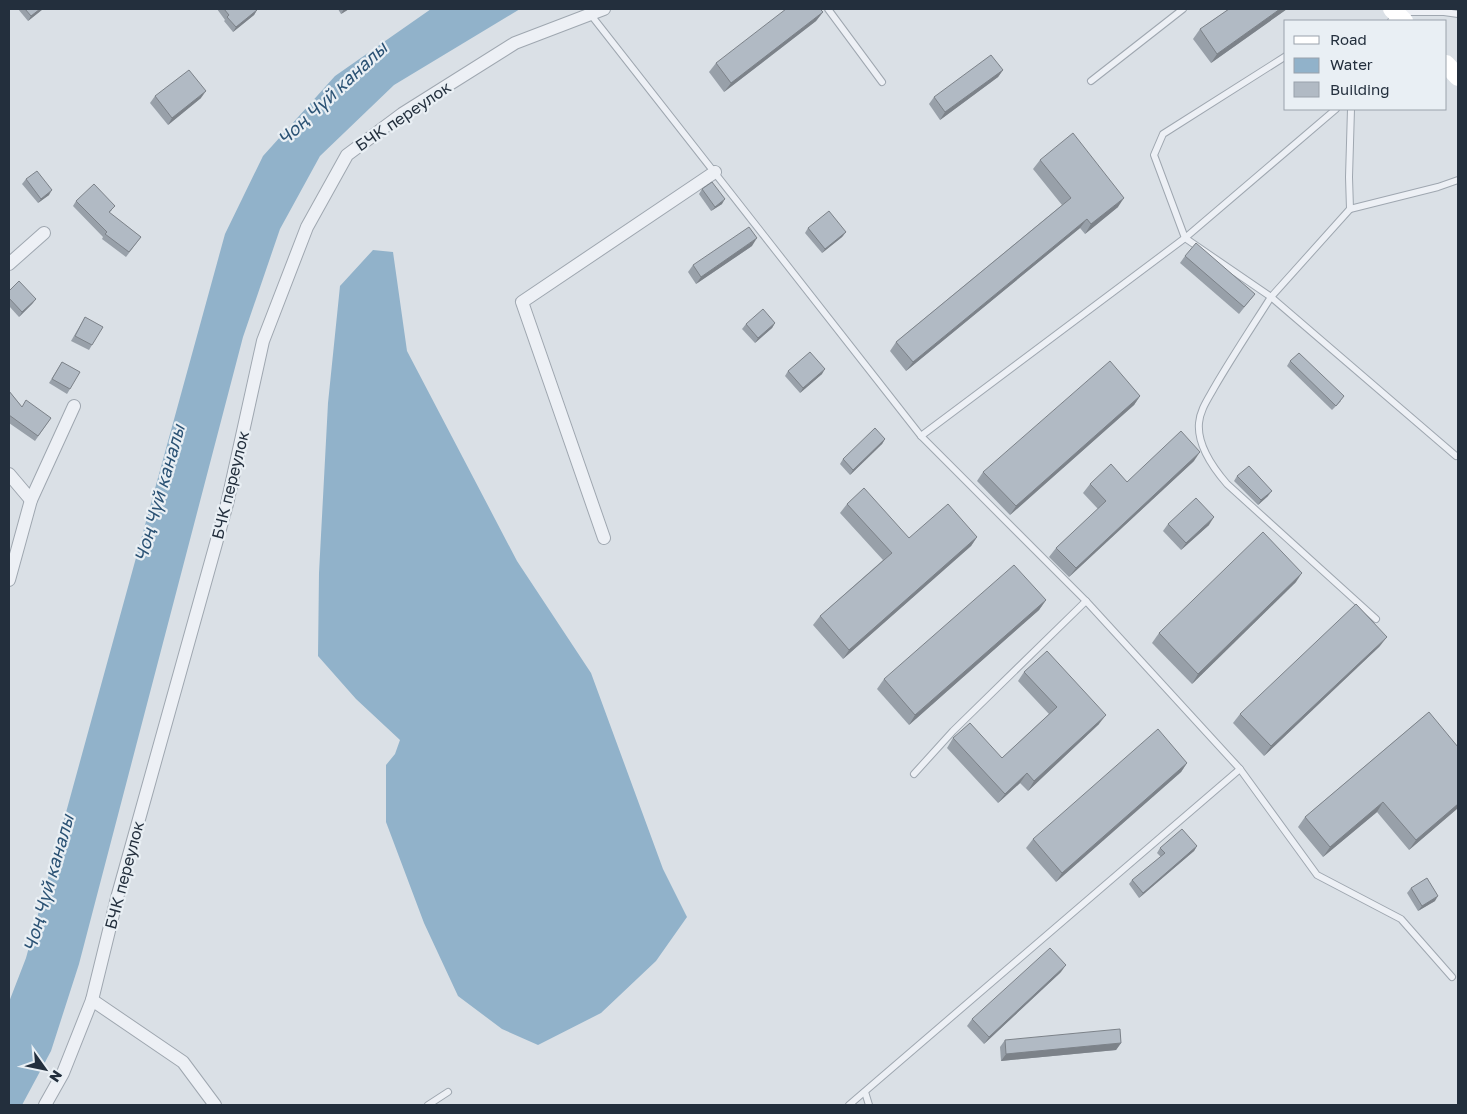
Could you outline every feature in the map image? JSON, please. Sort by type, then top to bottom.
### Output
[{"type":"main road","points":[[1447,65],[1458,77]]},
{"type":"street","name":"БЧК переулок","points":[[45,1105],[63,1073],[92,1000],[117,898],[227,504],[264,341],[307,227],[347,155],[402,114],[515,43],[604,9]]},
{"type":"street","points":[[604,538],[522,302],[715,172]]},
{"type":"street","points":[[9,264],[44,233]]},
{"type":"street","points":[[9,580],[31,500],[74,406]]},
{"type":"street","points":[[9,474],[31,500]]},
{"type":"street","points":[[92,1000],[183,1062],[215,1105]]},
{"type":"lane","points":[[828,9],[882,82]]},
{"type":"lane","points":[[1091,81],[1183,9]]},
{"type":"lane","points":[[1396,16],[1444,12],[1458,14]]},
{"type":"lane","points":[[591,14],[921,436],[1086,601],[1240,769],[1317,875],[1401,919],[1452,977]]},
{"type":"lane","points":[[1284,57],[1163,134],[1154,155],[1184,238],[1270,296],[1456,456]]},
{"type":"lane","points":[[921,436],[1184,238],[1335,110]]},
{"type":"lane","points":[[1350,209],[1351,110]]},
{"type":"lane","points":[[1376,619],[1227,484],[1214,468],[1202,441],[1199,424],[1203,409],[1270,296],[1350,209],[1458,180]]},
{"type":"lane","points":[[914,774],[953,732],[1086,601]]},
{"type":"lane","points":[[849,1105],[1240,769]]},
{"type":"lane","points":[[428,1105],[448,1092]]},
{"type":"lane","points":[[865,1092],[869,1105]]},
{"type":"water","name":"Чоң Чүй каналы","points":[[431,9],[520,9],[394,85],[320,156],[280,229],[243,337],[79,964],[51,1051],[22,1105],[9,1105],[9,1002],[26,958],[225,234],[263,156],[335,76]]},
{"type":"water","points":[[373,250],[393,252],[407,351],[517,561],[591,673],[663,869],[687,917],[656,961],[601,1013],[538,1045],[502,1029],[458,996],[424,923],[386,822],[386,765],[395,754],[400,740],[356,699],[318,656],[319,573],[328,403],[340,286]]},
{"type":"building","points":[[25,9],[40,9],[31,16]]},
{"type":"building","points":[[224,9],[257,10],[236,27],[227,17],[229,15]]},
{"type":"building","points":[[786,9],[820,9],[823,12],[731,83],[716,63]]},
{"type":"building","points":[[1229,9],[1280,9],[1217,54],[1200,29]]},
{"type":"building","points":[[991,55],[1003,70],[945,112],[934,97]]},
{"type":"building","points":[[189,70],[206,91],[172,118],[155,96]]},
{"type":"building","points":[[1073,133],[1124,198],[1091,224],[1087,219],[913,362],[896,342],[1071,198],[1040,160]]},
{"type":"building","points":[[37,171],[52,190],[41,199],[26,179]]},
{"type":"building","points":[[712,182],[725,199],[715,207],[702,189]]},
{"type":"building","points":[[94,184],[115,206],[109,212],[141,237],[129,252],[105,234],[107,232],[76,201]]},
{"type":"building","points":[[829,211],[846,232],[825,249],[808,228]]},
{"type":"building","points":[[749,227],[757,238],[701,277],[693,265]]},
{"type":"building","points":[[1196,243],[1255,294],[1244,307],[1185,256]]},
{"type":"building","points":[[19,281],[36,299],[22,312],[9,298],[9,291]]},
{"type":"building","points":[[763,309],[775,323],[758,338],[746,324]]},
{"type":"building","points":[[85,317],[103,327],[92,345],[75,336]]},
{"type":"building","points":[[810,352],[825,369],[803,388],[788,371]]},
{"type":"building","points":[[1299,353],[1344,396],[1336,406],[1290,361]]},
{"type":"building","points":[[1110,361],[1140,396],[1016,506],[983,472]]},
{"type":"building","points":[[62,362],[80,372],[70,389],[52,379]]},
{"type":"building","points":[[9,391],[22,407],[26,400],[51,418],[38,436],[9,415]]},
{"type":"building","points":[[875,428],[885,439],[853,470],[843,459]]},
{"type":"building","points":[[1181,431],[1200,452],[1076,568],[1056,548],[1106,501],[1090,484],[1111,464],[1127,482]]},
{"type":"building","points":[[1249,466],[1272,491],[1261,500],[1237,476]]},
{"type":"building","points":[[864,488],[909,538],[948,504],[977,537],[849,650],[820,616],[892,553],[847,504]]},
{"type":"building","points":[[1196,498],[1214,517],[1186,543],[1168,524]]},
{"type":"building","points":[[1263,532],[1302,573],[1198,674],[1159,633]]},
{"type":"building","points":[[1014,565],[1046,600],[915,715],[884,679]]},
{"type":"building","points":[[1356,604],[1387,637],[1271,746],[1240,714]]},
{"type":"building","points":[[1047,651],[1106,715],[1034,781],[1027,773],[1005,794],[953,738],[970,723],[1002,758],[1057,707],[1024,672]]},
{"type":"building","points":[[1429,712],[1458,747],[1458,804],[1416,840],[1383,802],[1330,847],[1305,817]]},
{"type":"building","points":[[1158,729],[1187,763],[1062,873],[1033,839]]},
{"type":"building","points":[[1182,829],[1197,846],[1143,893],[1132,880],[1165,853],[1160,848]]},
{"type":"building","points":[[1427,878],[1438,896],[1422,906],[1411,888]]},
{"type":"building","points":[[1050,948],[1066,965],[989,1037],[972,1019]]},
{"type":"building","points":[[1120,1029],[1121,1043],[1006,1054],[1005,1040]]}]
